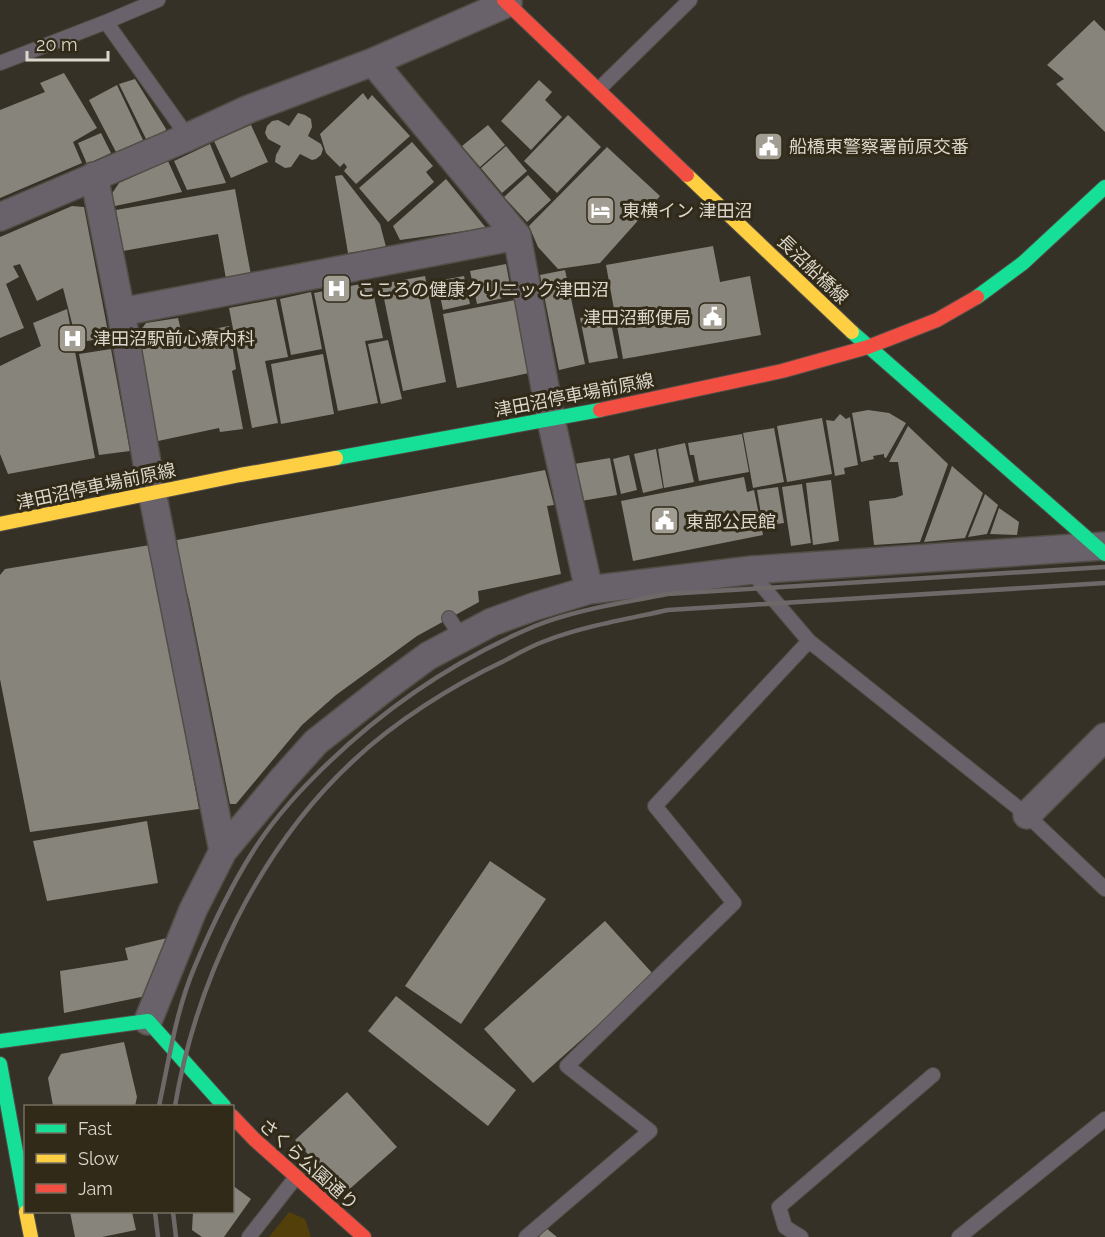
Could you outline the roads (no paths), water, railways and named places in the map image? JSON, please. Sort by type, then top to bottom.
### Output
[{"type":"main road","name":"長沼船橋線","points":[[506,2],[868,347],[1102,549]]},
{"type":"main road","name":"津田沼停車場前原線","points":[[0,524],[152,492],[551,420],[782,371],[868,347],[938,320],[981,295],[1031,256],[1105,187]]},
{"type":"main road","points":[[0,1041],[148,1021],[222,1105]]},
{"type":"main road","points":[[0,1064],[24,1199]]},
{"type":"main road","name":"さくら公園通り","points":[[234,1118],[254,1140],[358,1235]]},
{"type":"main road","points":[[27,1213],[31,1237]]},
{"type":"street","points":[[0,217],[249,109],[373,62],[506,2]]},
{"type":"street","points":[[373,62],[517,236],[551,420],[589,590]]},
{"type":"street","points":[[94,176],[121,312],[152,492],[223,851]]},
{"type":"street","points":[[121,312],[517,236]]},
{"type":"street","points":[[148,1021],[193,910],[223,851],[316,742],[428,656],[456,628],[492,622],[589,590],[752,570],[1102,549]]},
{"type":"street","points":[[1027,815],[1105,737]]},
{"type":"lane","points":[[0,63],[158,0]]},
{"type":"lane","points":[[599,89],[690,0]]},
{"type":"lane","points":[[106,22],[188,137]]},
{"type":"lane","points":[[752,570],[763,587],[809,641],[1027,815],[1105,889]]},
{"type":"lane","points":[[526,1237],[650,1131],[567,1066],[734,903],[655,806],[809,641]]},
{"type":"lane","points":[[801,1237],[785,1227],[779,1207],[933,1074]]},
{"type":"lane","points":[[959,1237],[1105,1119]]},
{"type":"lane","points":[[249,1237],[296,1177]]},
{"type":"railway","points":[[159,1105],[188,983],[221,908],[259,842],[298,794],[364,730],[418,690],[474,655],[551,620],[667,594],[1105,567]]},
{"type":"railway","points":[[175,1105],[198,1012],[216,965],[261,875],[288,834],[319,796],[369,746],[425,705],[465,681],[529,648],[560,636],[606,623],[668,610],[1105,583]]},
{"type":"railway","points":[[155,1213],[158,1237]]},
{"type":"railway","points":[[173,1213],[176,1237]]},
{"type":"place","name":"船橋東警察署前原交番","points":[[768,146]]},
{"type":"place","name":"東横イン 津田沼","points":[[601,210]]},
{"type":"place","name":"こころの健康クリニック津田沼","points":[[336,289]]},
{"type":"place","name":"津田沼郵便局","points":[[712,317]]},
{"type":"place","name":"津田沼駅前心療内科","points":[[72,338]]},
{"type":"place","name":"東部公民館","points":[[665,521]]}]
